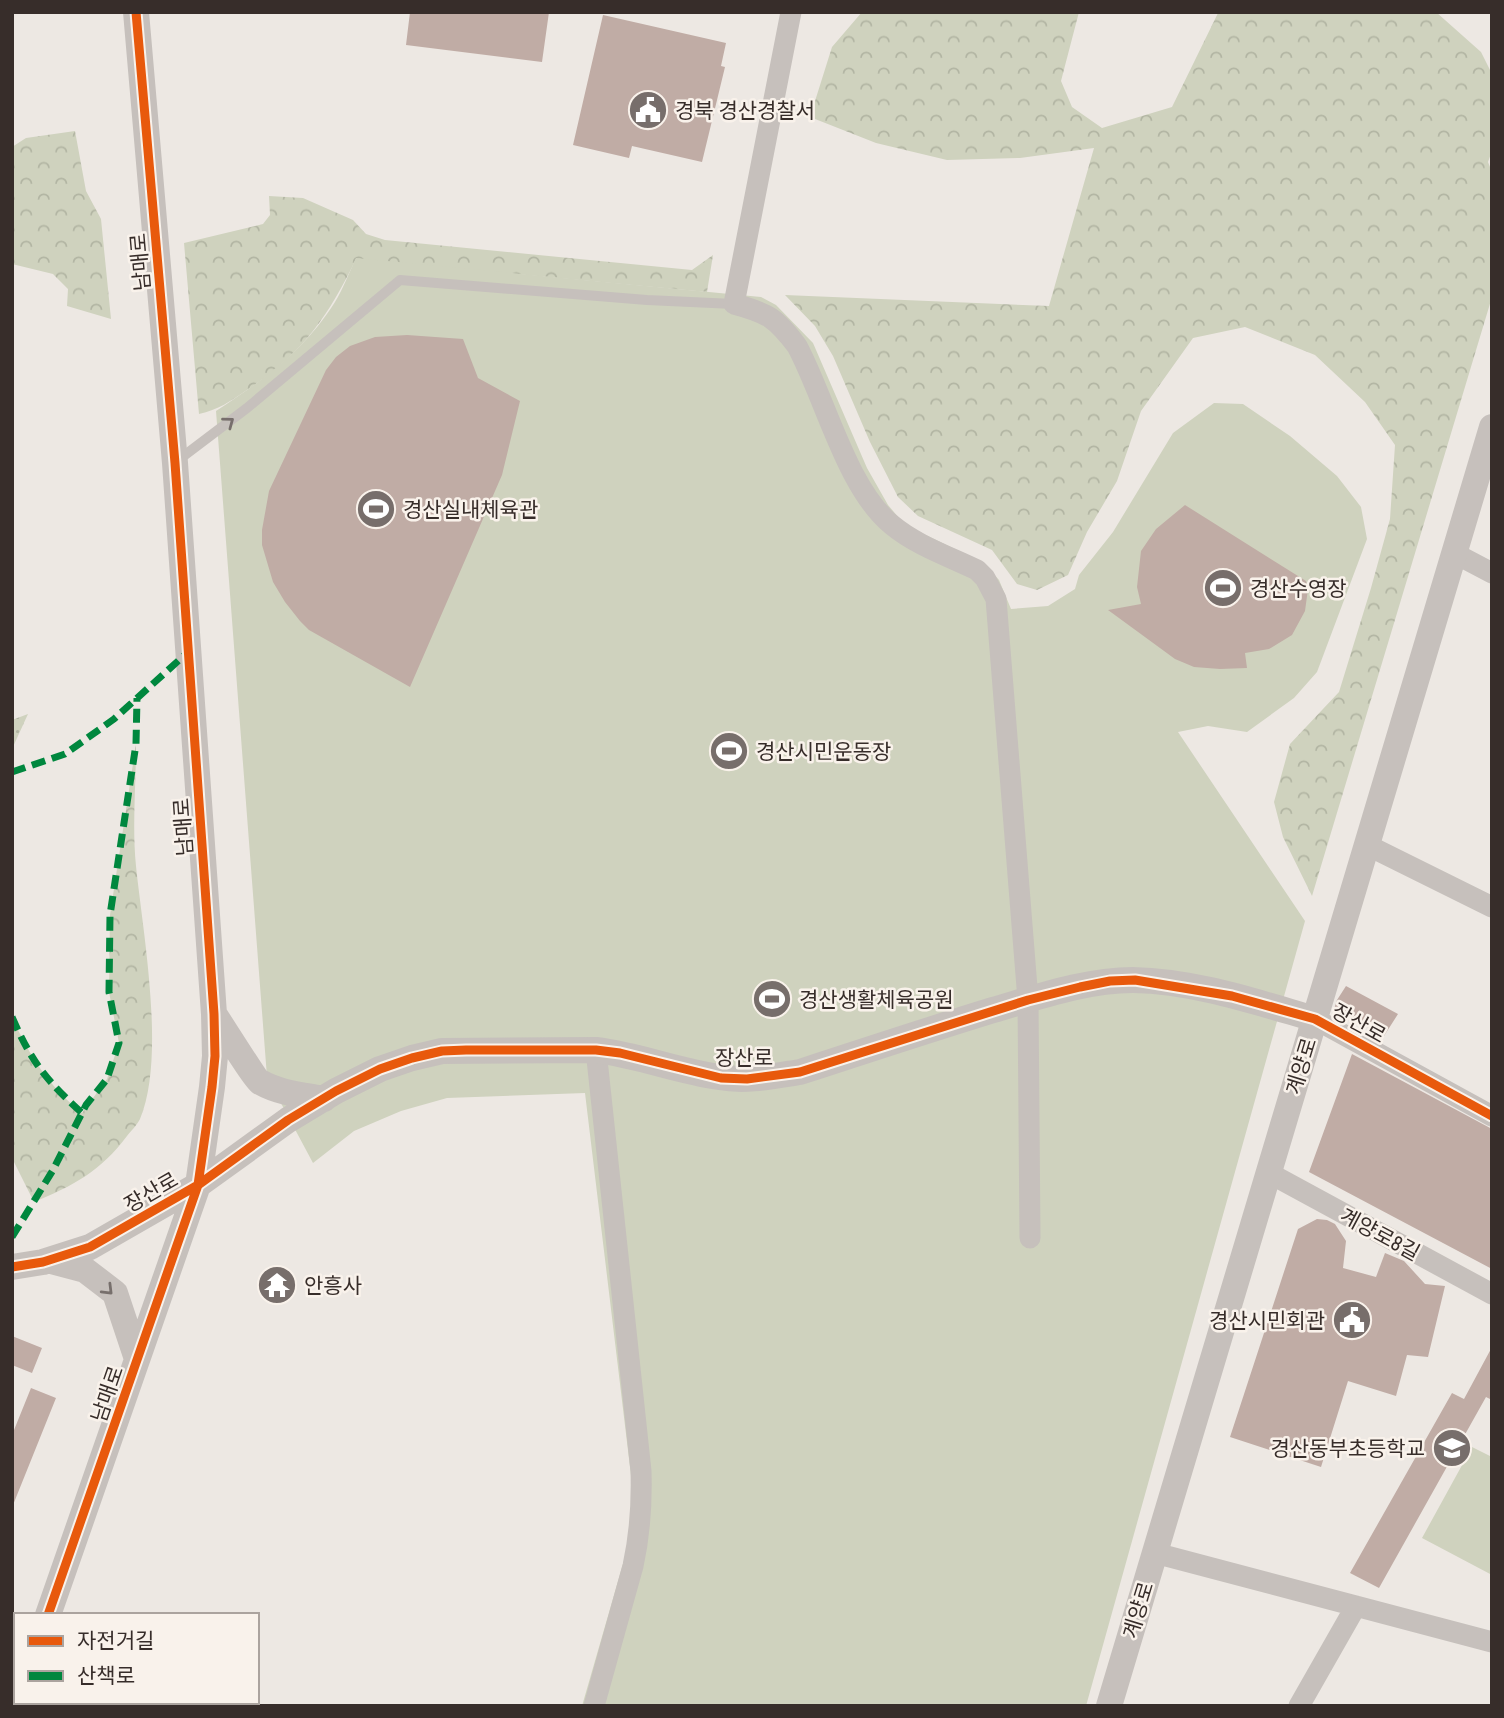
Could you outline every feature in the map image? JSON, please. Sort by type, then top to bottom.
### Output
[{"type":"street","name":"남매로","points":[[49,1613],[198,1185],[214,1066],[214,1014],[174,463],[136,12]]},
{"type":"street","points":[[791,12],[734,304],[763,312],[787,332],[797,346],[859,486],[879,513],[908,536],[977,570],[985,578],[996,599],[1028,1000],[1030,1238]]},
{"type":"street","name":"계양로","points":[[1109,1706],[1492,427]]},
{"type":"street","points":[[1454,553],[1492,573]]},
{"type":"street","points":[[1367,845],[1492,907]]},
{"type":"street","name":"장산로","points":[[12,1267],[49,1260],[90,1247],[198,1185],[288,1120],[380,1069],[412,1058],[442,1051],[596,1050],[620,1053],[721,1078],[774,1076],[800,1072],[1028,1000],[1090,985],[1135,980],[1232,996],[1315,1019],[1492,1116]]},
{"type":"street","points":[[214,1014],[240,1050],[257,1080],[286,1093],[324,1099]]},
{"type":"street","points":[[594,1706],[633,1566],[642,1499],[596,1050]]},
{"type":"street","name":"계양로8길","points":[[1269,1173],[1492,1294]]},
{"type":"street","points":[[49,1260],[85,1270],[115,1293],[137,1359]]},
{"type":"street","points":[[1155,1553],[1492,1642]]},
{"type":"street","points":[[1299,1706],[1356,1606]]},
{"type":"lane","points":[[174,463],[247,408],[400,279],[647,300],[734,304]]},
{"type":"green space","points":[[862,12],[1079,12],[1061,81],[1072,107],[1102,128],[1172,107],[1218,13],[1436,12],[1481,52],[1492,74],[1492,151],[1488,162],[1492,172],[1492,297],[1312,896],[1283,837],[1274,802],[1290,744],[1339,692],[1390,519],[1395,445],[1365,402],[1315,355],[1245,327],[1193,338],[1141,411],[1117,481],[1087,532],[1068,575],[1037,590],[1017,584],[992,550],[918,516],[898,497],[870,442],[833,356],[815,326],[785,295],[1049,306],[1094,148],[1020,158],[947,160],[876,143],[810,117],[832,47]]},
{"type":"green space","points":[[75,131],[86,191],[101,219],[111,319],[67,306],[68,289],[53,274],[12,264],[12,147],[26,138]]},
{"type":"green space","points":[[269,196],[303,198],[353,220],[366,234],[385,240],[692,270],[713,255],[707,292],[356,259],[324,316],[298,348],[235,398],[218,408],[199,414],[184,243],[263,224],[270,215]]},
{"type":"green space","name":"경산생활체육공원","points":[[356,258],[761,297],[776,305],[813,343],[867,468],[888,505],[905,525],[984,563],[999,580],[1011,609],[1048,606],[1075,589],[1079,575],[1113,532],[1173,433],[1214,403],[1243,404],[1290,436],[1337,476],[1361,507],[1367,539],[1317,672],[1294,698],[1247,732],[1208,726],[1178,732],[1305,921],[1086,1706],[582,1706],[627,1550],[633,1492],[585,1093],[447,1098],[401,1111],[354,1131],[313,1163],[267,1077],[216,411],[266,376],[310,335],[335,302]]},
{"type":"green space","points":[[28,714],[12,749],[12,720]]},
{"type":"green space","points":[[136,744],[135,851],[152,1030],[148,1093],[139,1121],[107,1159],[74,1183],[34,1202],[12,1158],[12,1017],[41,1070],[59,1092],[82,1113],[107,1079],[119,1043],[109,992],[110,915]]},
{"type":"green space","points":[[1472,1447],[1492,1457],[1492,1575],[1422,1538]]},
{"type":"building","points":[[410,12],[549,12],[542,62],[406,45]]},
{"type":"building","name":"경북 경산경찰서","points":[[603,15],[726,43],[721,66],[725,67],[702,162],[632,146],[629,158],[573,145]]},
{"type":"building","name":"경산실내체육관","points":[[407,335],[463,339],[478,378],[520,401],[502,475],[410,687],[309,630],[285,602],[273,582],[262,545],[269,491],[326,370],[336,357],[350,346],[375,337]]},
{"type":"building","name":"경산수영장","points":[[1185,505],[1306,581],[1308,589],[1305,611],[1292,635],[1269,649],[1245,653],[1247,668],[1194,667],[1175,659],[1108,610],[1141,604],[1137,587],[1141,551],[1156,529]]},
{"type":"building","points":[[1346,986],[1398,1014],[1384,1036],[1334,1009]]},
{"type":"building","points":[[1352,1054],[1492,1129],[1492,1269],[1309,1172]]},
{"type":"building","name":"경산시민회관","points":[[1317,1219],[1335,1224],[1346,1241],[1343,1268],[1376,1277],[1385,1253],[1404,1261],[1425,1284],[1445,1286],[1428,1357],[1407,1355],[1396,1396],[1348,1381],[1321,1467],[1230,1437],[1298,1229]]},
{"type":"building","points":[[12,1336],[42,1348],[32,1373],[12,1365]]},
{"type":"building","points":[[1492,1347],[1492,1400],[1486,1397],[1379,1588],[1350,1573],[1452,1393],[1464,1399]]},
{"type":"building","points":[[31,1388],[56,1398],[13,1505],[12,1435]]},
{"type":"marked path","points":[[12,772],[65,754],[114,719],[188,652]]},
{"type":"marked path","points":[[12,1237],[53,1170],[86,1105],[107,1079],[119,1043],[109,992],[110,915],[136,744],[137,698]]},
{"type":"marked path","points":[[12,1017],[26,1047],[41,1070],[82,1113]]},
{"type":"cycle path","points":[[49,1613],[198,1185],[215,1056],[175,463],[136,12]]},
{"type":"cycle path","points":[[12,1267],[43,1262],[90,1247],[198,1185],[288,1120],[336,1091],[380,1069],[412,1058],[442,1051],[596,1050],[620,1053],[721,1078],[747,1079],[800,1072],[1028,1000],[1110,981],[1135,980],[1232,996],[1315,1019],[1492,1116]]},
{"type":"place","name":"경북 경산경찰서","points":[[648,110]]},
{"type":"place","name":"경산실내체육관","points":[[376,509]]},
{"type":"place","name":"경산수영장","points":[[1223,588]]},
{"type":"place","name":"경산시민운동장","points":[[729,751]]},
{"type":"place","name":"경산생활체육공원","points":[[772,999]]},
{"type":"place","name":"안흥사","points":[[277,1285]]},
{"type":"place","name":"경산시민회관","points":[[1352,1320]]},
{"type":"place","name":"경산동부초등학교","points":[[1452,1448]]}]
